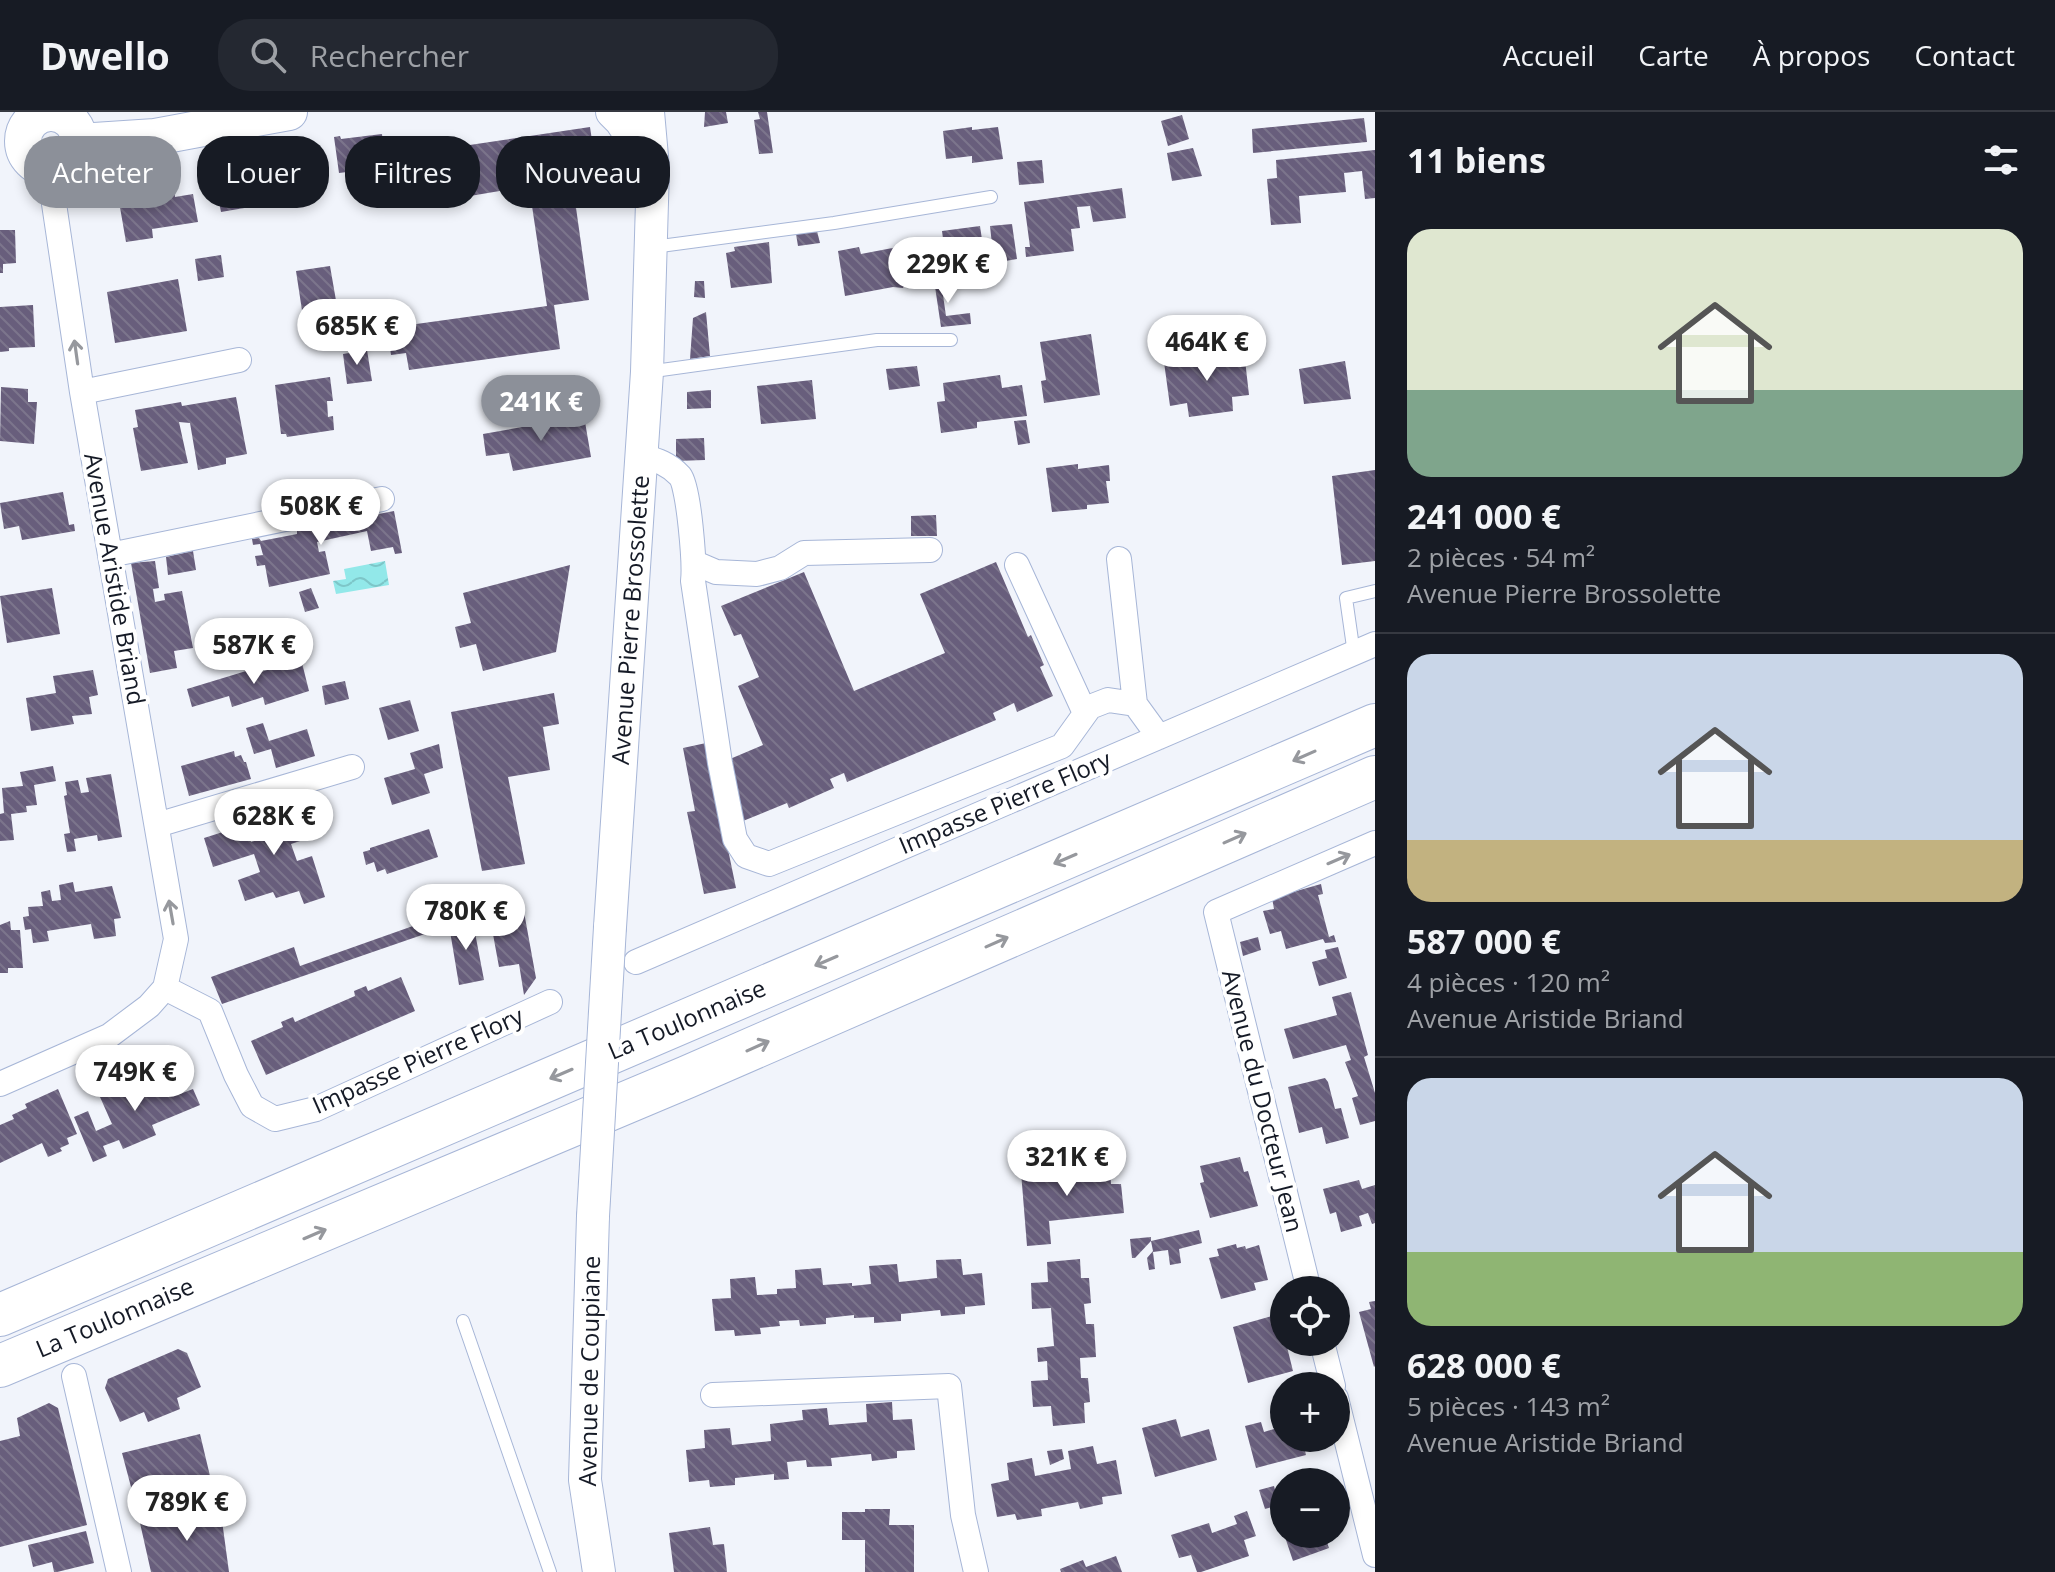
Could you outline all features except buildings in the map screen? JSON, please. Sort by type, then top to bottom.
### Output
[{"type":"highway","name":"La Toulonnaise","points":[[0,1315],[1375,725]]},
{"type":"highway","name":"La Toulonnaise","points":[[0,1366],[687,1077],[1375,777]]},
{"type":"highway","points":[[0,1381],[243,1265]]},
{"type":"main road","points":[[160,136],[289,112]]},
{"type":"main road","points":[[612,112],[631,136]]},
{"type":"main road","name":"Avenue Pierre Brossolette","points":[[648,112],[650,136]]},
{"type":"main road","name":"Avenue Pierre Brossolette","points":[[660,136],[666,112]]},
{"type":"main road","points":[[24,149],[22,140],[25,129],[41,113],[67,118],[77,136]]},
{"type":"main road","name":"Avenue Pierre Brossolette","points":[[593,1216],[647,372],[651,208]]},
{"type":"main road","name":"Avenue de Coupiane","points":[[593,1216],[585,1480],[599,1572]]},
{"type":"street","name":"Avenue Aristide Briand","points":[[55,208],[82,392],[176,939],[165,988]]},
{"type":"street","points":[[82,392],[239,360]]},
{"type":"street","points":[[642,456],[666,463],[683,479],[695,563],[693,581],[720,763],[735,839],[746,856],[769,864],[1062,746],[1090,707],[1108,700],[1135,704]]},
{"type":"street","points":[[110,555],[382,499]]},
{"type":"street","points":[[695,563],[716,572],[757,574],[780,568],[804,553],[930,550]]},
{"type":"street","points":[[1119,559],[1135,704],[1159,737]]},
{"type":"street","points":[[1017,565],[1085,713]]},
{"type":"street","name":"Impasse Pierre Flory","points":[[636,962],[1364,649]]},
{"type":"street","points":[[157,825],[352,767]]},
{"type":"street","name":"Avenue du Docteur Jean","points":[[1306,1276],[1216,912],[1375,843]]},
{"type":"street","points":[[0,1084],[109,1036],[149,1006],[165,988]]},
{"type":"street","name":"Impasse Pierre Flory","points":[[165,988],[210,1011],[252,1106],[275,1119],[316,1109],[550,1002]]},
{"type":"street","points":[[74,1376],[119,1572]]},
{"type":"street","points":[[713,1395],[949,1386],[963,1515],[976,1572]]},
{"type":"street","points":[[1349,1452],[1375,1555]]},
{"type":"lane","points":[[650,247],[834,223],[991,197]]},
{"type":"lane","points":[[647,372],[877,340],[951,340]]},
{"type":"lane","points":[[1364,649],[1346,598],[1375,591]]},
{"type":"lane","points":[[463,1321],[550,1572]]},
{"type":"water","points":[[385,561],[389,585],[336,594],[333,581],[346,579],[344,569]]},
{"type":"water","points":[[238,637],[245,654],[215,663],[205,657],[210,646]]}]
